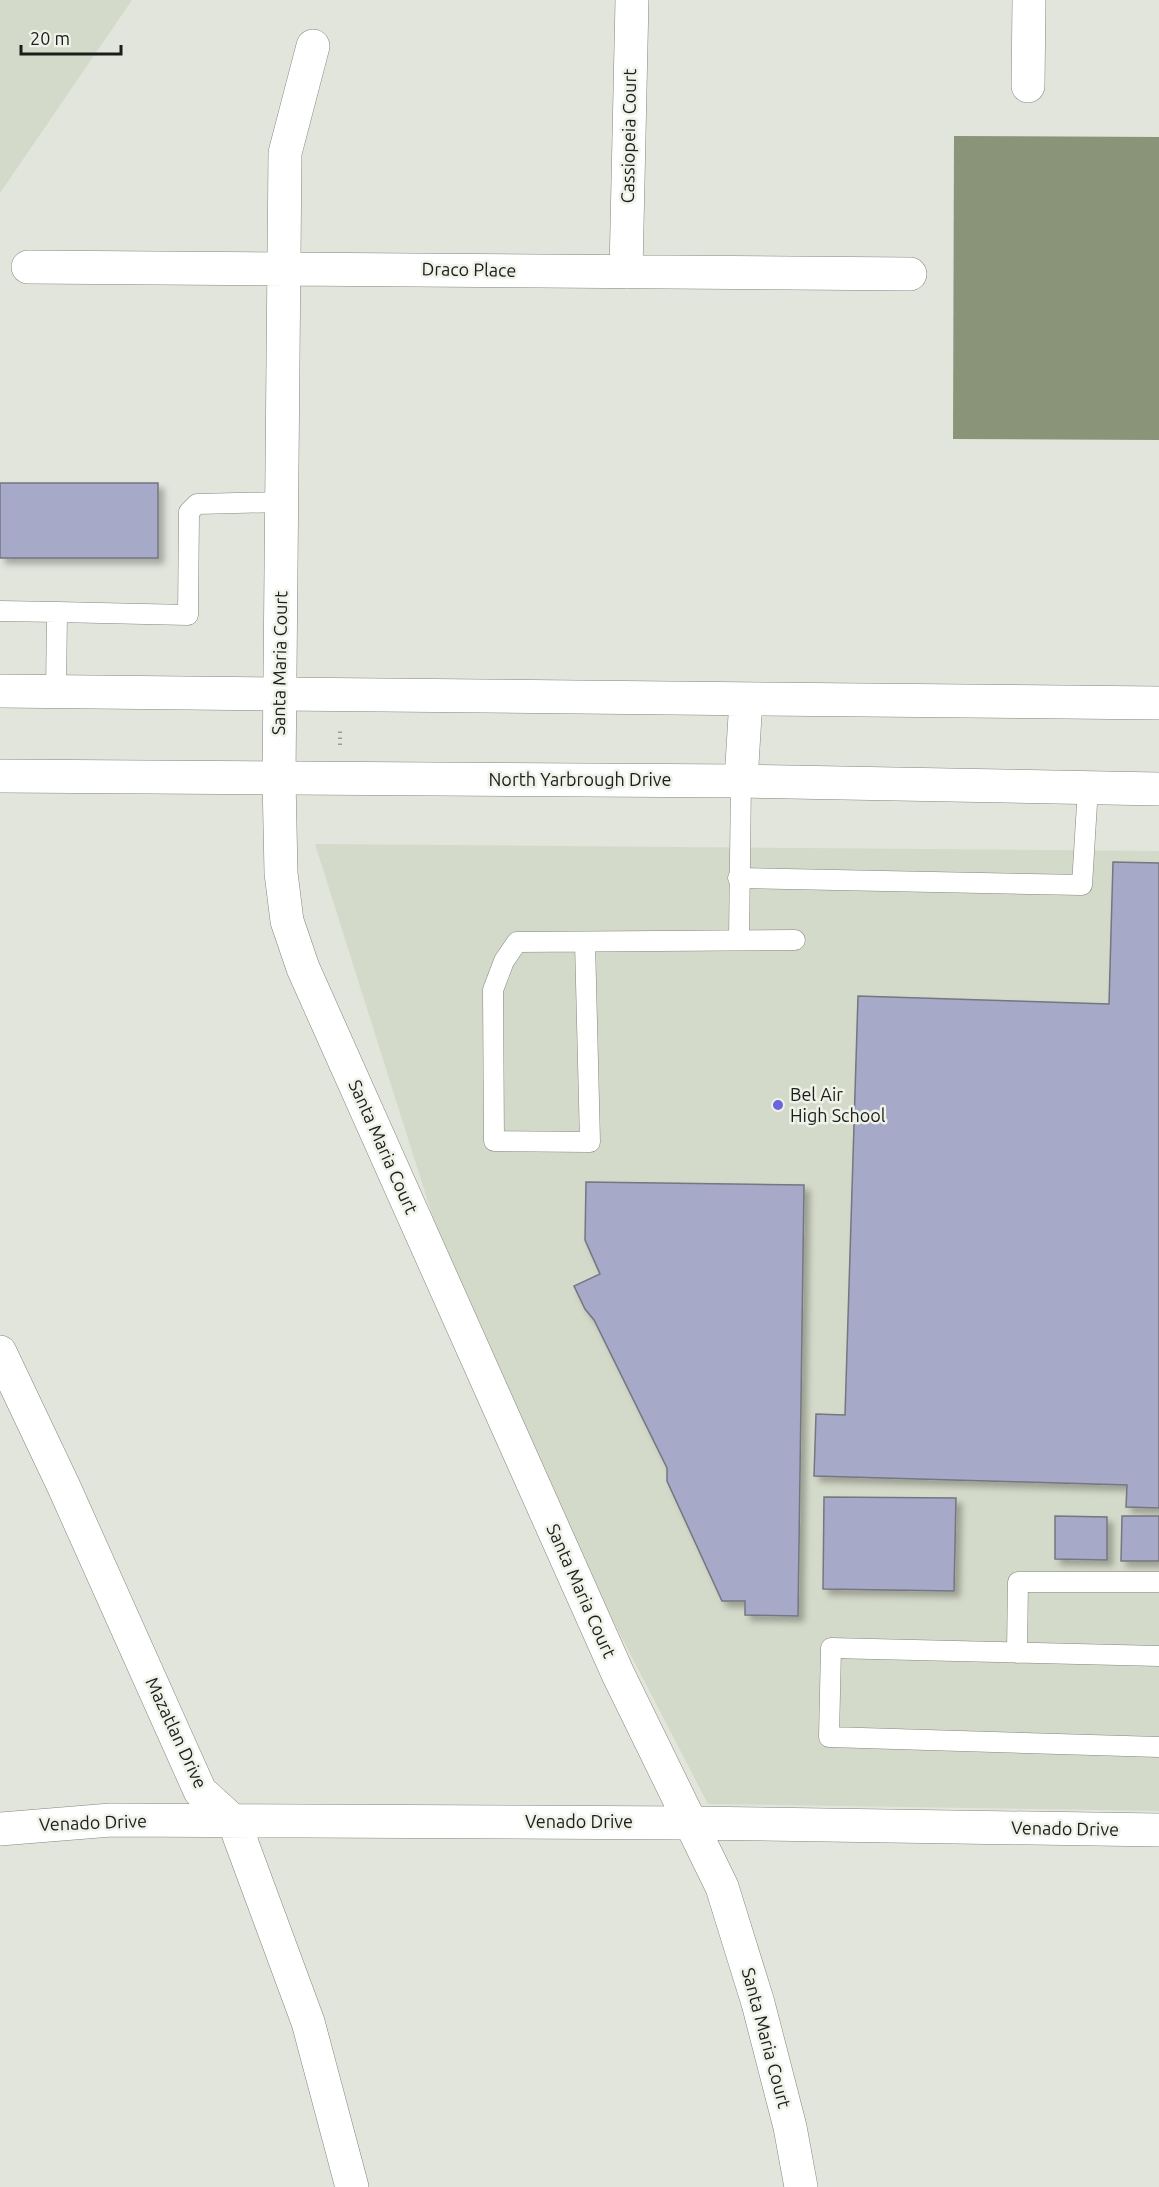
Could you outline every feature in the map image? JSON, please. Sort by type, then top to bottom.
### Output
[{"type":"street","name":"Cassiopeia Court","points":[[626,272],[632,0]]},
{"type":"street","points":[[1028,87],[1029,0]]},
{"type":"street","name":"Santa Maria Court","points":[[313,46],[285,153],[279,780],[281,873],[287,921],[303,968],[618,1674],[722,1887],[758,2003],[790,2127],[801,2187]]},
{"type":"street","name":"Draco Place","points":[[28,267],[910,274]]},
{"type":"street","points":[[0,691],[1159,703]]},
{"type":"street","points":[[741,781],[746,699]]},
{"type":"street","name":"North Yarbrough Drive","points":[[0,776],[279,780],[741,781],[1159,789]]},
{"type":"street","name":"Mazatlan Drive","points":[[0,1352],[69,1498],[200,1791],[234,1822],[308,2022],[352,2187]]},
{"type":"street","name":"Venado Drive","points":[[0,1829],[111,1820],[690,1822],[1159,1830]]},
{"type":"lane","points":[[0,611],[188,615],[189,512],[198,504],[282,502]]},
{"type":"lane","points":[[56,692],[57,612]]},
{"type":"lane","points":[[739,939],[741,781]]},
{"type":"lane","points":[[738,878],[1082,885],[1088,787]]},
{"type":"lane","points":[[585,942],[590,1142],[495,1141],[493,990],[504,961],[517,942],[795,940]]},
{"type":"lane","points":[[1017,1653],[1018,1582],[1159,1582]]},
{"type":"lane","points":[[1159,1656],[831,1648],[829,1737],[1159,1747]]},
{"type":"path","points":[[340,722],[340,750]]},
{"type":"shaded area","points":[[0,0],[132,0],[0,193]]},
{"type":"shaded area","points":[[954,136],[1159,137],[1159,440],[953,439]]},
{"type":"shaded area","name":"Bel Air High School","points":[[315,844],[1159,851],[1159,1811],[708,1804],[478,1360]]},
{"type":"building","points":[[0,483],[158,483],[158,558],[0,558]]},
{"type":"building","points":[[1113,862],[1159,863],[1159,1508],[1126,1507],[1127,1485],[814,1476],[816,1414],[845,1415],[858,996],[1109,1004]]},
{"type":"building","points":[[586,1182],[804,1185],[798,1616],[745,1615],[745,1601],[722,1601],[667,1481],[667,1468],[594,1320],[585,1309],[574,1286],[600,1274],[585,1240]]},
{"type":"building","points":[[824,1497],[956,1498],[954,1591],[823,1589]]},
{"type":"building","points":[[1055,1516],[1107,1517],[1107,1560],[1055,1559]]},
{"type":"building","points":[[1122,1516],[1159,1516],[1159,1561],[1121,1561]]},
{"type":"place","name":"Bel Air High School","points":[[778,1105]]}]
